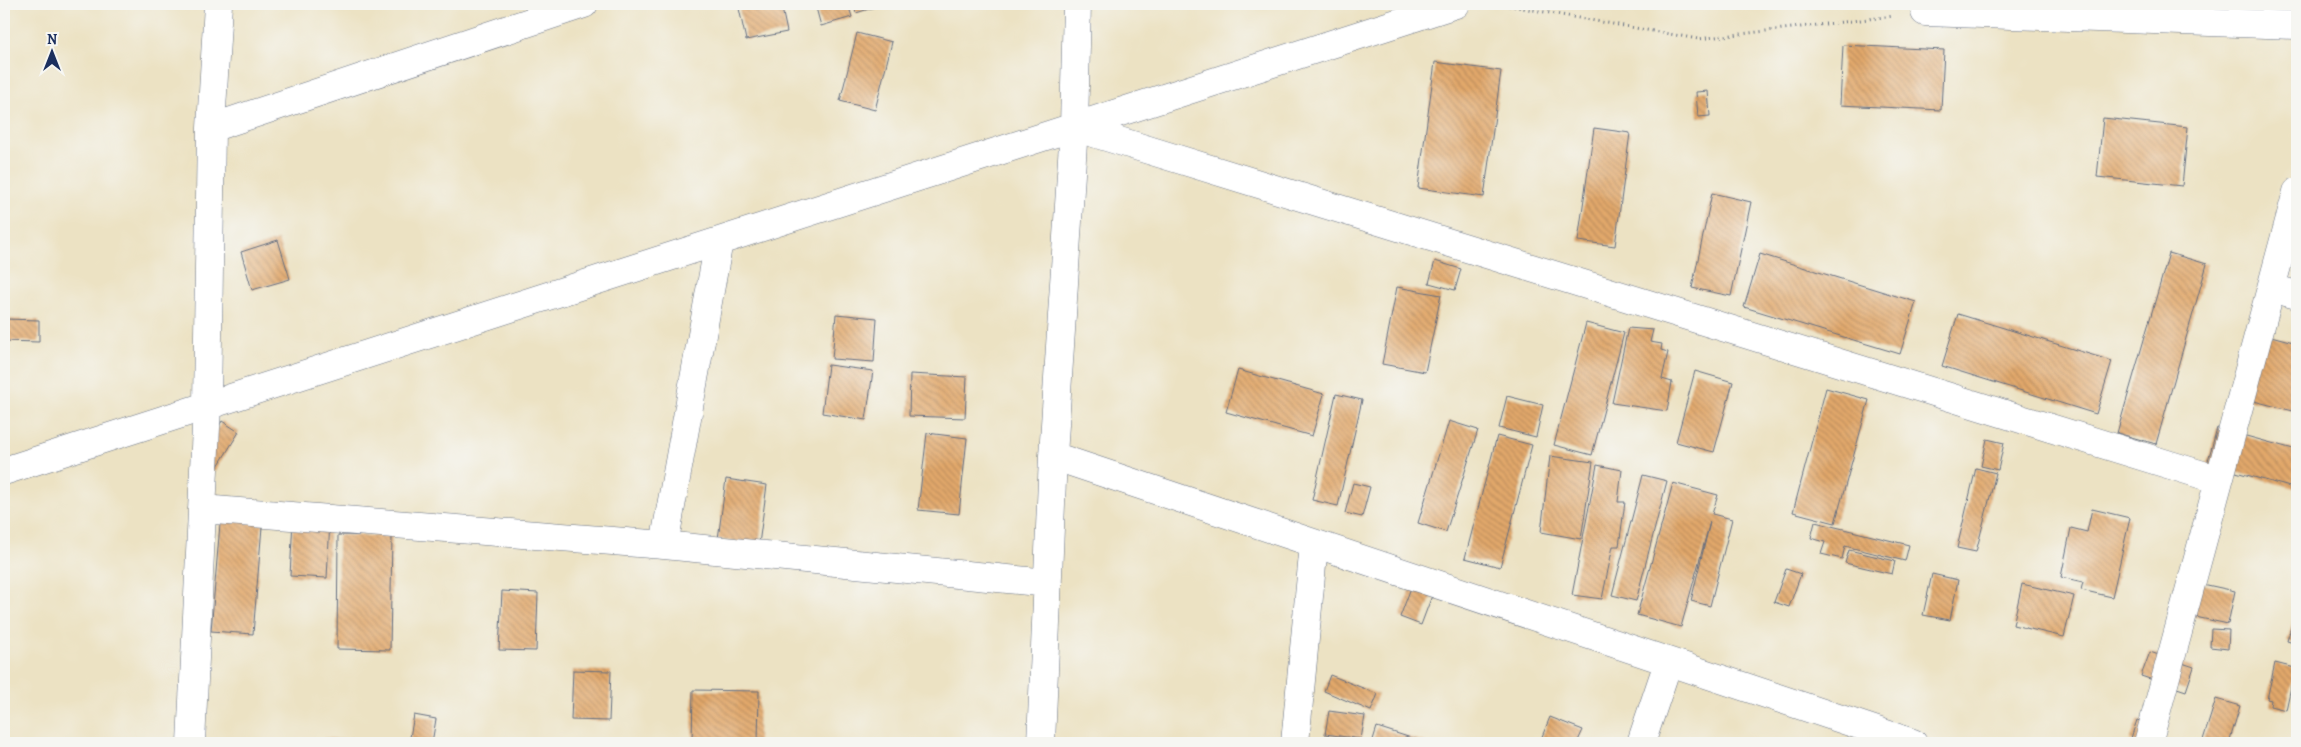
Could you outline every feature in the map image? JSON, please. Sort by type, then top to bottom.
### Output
[{"type":"street","points":[[191,743],[207,406],[211,128],[218,4]]},
{"type":"street","points":[[211,128],[584,4]]},
{"type":"street","points":[[1042,743],[1053,456],[1074,127],[1077,4]]},
{"type":"street","points":[[4,470],[1456,4]]},
{"type":"street","points":[[1925,8],[2111,11],[2297,25]]},
{"type":"street","points":[[1074,127],[2219,480]]},
{"type":"street","points":[[2148,743],[2297,192]]},
{"type":"street","points":[[664,545],[719,241]]},
{"type":"street","points":[[2271,288],[2297,295]]},
{"type":"street","points":[[1053,456],[1668,663],[1913,743]]},
{"type":"street","points":[[202,509],[664,545],[1048,583]]},
{"type":"street","points":[[1295,743],[1314,544]]},
{"type":"street","points":[[1641,743],[1668,663]]},
{"type":"path","points":[[1499,4],[1698,39],[1925,8]]},
{"type":"building","points":[[738,4],[781,4],[787,32],[746,40]]},
{"type":"building","points":[[815,4],[848,4],[852,17],[821,26]]},
{"type":"building","points":[[853,4],[885,4],[856,13]]},
{"type":"building","points":[[857,33],[892,42],[875,110],[840,101]]},
{"type":"building","points":[[1843,45],[1944,50],[1941,110],[1840,105]]},
{"type":"building","points":[[1435,62],[1501,71],[1484,197],[1418,188]]},
{"type":"building","points":[[1708,91],[1710,116],[1698,117],[1696,92]]},
{"type":"building","points":[[2103,118],[2188,127],[2182,186],[2097,177]]},
{"type":"building","points":[[1594,128],[1630,133],[1615,246],[1578,241]]},
{"type":"building","points":[[1712,193],[1751,202],[1731,296],[1692,288]]},
{"type":"building","points":[[278,240],[290,279],[252,290],[241,252]]},
{"type":"building","points":[[2169,253],[2207,264],[2156,444],[2117,433]]},
{"type":"building","points":[[1760,254],[1916,302],[1900,354],[1744,307]]},
{"type":"building","points":[[1435,261],[1461,269],[1455,290],[1429,283]]},
{"type":"building","points":[[1397,287],[1441,295],[1425,372],[1382,364]]},
{"type":"building","points":[[836,314],[877,318],[874,362],[832,359]]},
{"type":"building","points":[[1958,314],[2112,361],[2096,414],[1942,366]]},
{"type":"building","points":[[4,319],[39,320],[39,342],[4,341]]},
{"type":"building","points":[[1586,323],[1624,333],[1592,455],[1554,445]]},
{"type":"building","points":[[1628,328],[1653,330],[1650,342],[1662,344],[1661,350],[1668,352],[1662,379],[1672,382],[1667,411],[1612,403]]},
{"type":"building","points":[[2260,333],[2297,343],[2297,412],[2242,398]]},
{"type":"building","points":[[828,365],[873,371],[866,420],[822,413]]},
{"type":"building","points":[[1238,370],[1324,394],[1312,436],[1226,412]]},
{"type":"building","points":[[1695,371],[1733,382],[1714,452],[1676,442]]},
{"type":"building","points":[[910,374],[967,377],[965,418],[909,416]]},
{"type":"building","points":[[1826,388],[1869,400],[1835,523],[1793,512]]},
{"type":"building","points":[[1336,394],[1362,400],[1338,506],[1312,500]]},
{"type":"building","points":[[1507,396],[1543,405],[1536,437],[1499,428]]},
{"type":"building","points":[[222,421],[239,432],[215,471],[199,461]]},
{"type":"building","points":[[1449,421],[1478,430],[1446,532],[1418,523]]},
{"type":"building","points":[[2217,428],[2297,450],[2297,489],[2207,464]]},
{"type":"building","points":[[927,433],[967,438],[959,514],[918,510]]},
{"type":"building","points":[[1497,436],[1532,445],[1500,567],[1465,558]]},
{"type":"building","points":[[1987,439],[2004,443],[1998,470],[1981,466]]},
{"type":"building","points":[[1550,456],[1593,462],[1581,539],[1541,532]]},
{"type":"building","points":[[1597,465],[1622,470],[1618,502],[1625,502],[1619,546],[1613,546],[1602,599],[1572,595]]},
{"type":"building","points":[[1976,468],[1996,473],[1976,552],[1957,548]]},
{"type":"building","points":[[1643,475],[1667,481],[1636,601],[1612,595]]},
{"type":"building","points":[[726,479],[767,485],[759,544],[718,539]]},
{"type":"building","points":[[1353,483],[1370,487],[1362,517],[1345,513]]},
{"type":"building","points":[[1673,483],[1718,495],[1712,514],[1732,519],[1710,606],[1691,601],[1710,522],[1681,627],[1637,615]]},
{"type":"building","points":[[2092,509],[2130,518],[2112,597],[2081,590],[2083,582],[2061,577],[2071,528],[2087,532]]},
{"type":"building","points":[[221,512],[263,515],[253,634],[211,631]]},
{"type":"building","points":[[293,520],[330,521],[327,578],[290,576]]},
{"type":"building","points":[[1815,522],[1909,545],[1905,561],[1845,546],[1842,559],[1821,554],[1825,542],[1811,538]]},
{"type":"building","points":[[338,535],[392,536],[390,650],[337,649]]},
{"type":"building","points":[[1849,550],[1895,561],[1892,574],[1845,563]]},
{"type":"building","points":[[1786,569],[1801,574],[1789,607],[1774,602]]},
{"type":"building","points":[[1932,574],[1958,580],[1950,620],[1923,615]]},
{"type":"building","points":[[2184,580],[2235,591],[2228,624],[2177,613]]},
{"type":"building","points":[[2022,584],[2074,596],[2064,637],[2013,625]]},
{"type":"building","points":[[1412,585],[1433,593],[1421,625],[1400,617]]},
{"type":"building","points":[[502,591],[538,593],[536,651],[499,650]]},
{"type":"building","points":[[2297,607],[2297,644],[2287,641]]},
{"type":"building","points":[[2211,629],[2229,630],[2228,649],[2210,647]]},
{"type":"building","points":[[2150,652],[2194,667],[2186,691],[2141,676]]},
{"type":"building","points":[[2275,663],[2295,668],[2286,710],[2270,706],[2271,700],[2267,699]]},
{"type":"building","points":[[573,670],[611,671],[609,721],[571,720]]},
{"type":"building","points":[[1330,675],[1378,694],[1371,711],[1324,691]]},
{"type":"building","points":[[693,690],[759,691],[758,743],[692,743]]},
{"type":"building","points":[[2216,699],[2240,706],[2229,743],[2202,743]]},
{"type":"building","points":[[1329,711],[1365,716],[1361,739],[1325,734]]},
{"type":"building","points":[[414,715],[436,719],[432,743],[409,743]]},
{"type":"building","points":[[1550,717],[1583,730],[1577,743],[1552,743],[1541,739]]},
{"type":"building","points":[[2137,720],[2155,726],[2137,743],[2130,741]]},
{"type":"building","points":[[1377,727],[1427,743],[1372,743]]},
{"type":"building","points":[[324,738],[371,742],[371,743],[323,743]]}]
